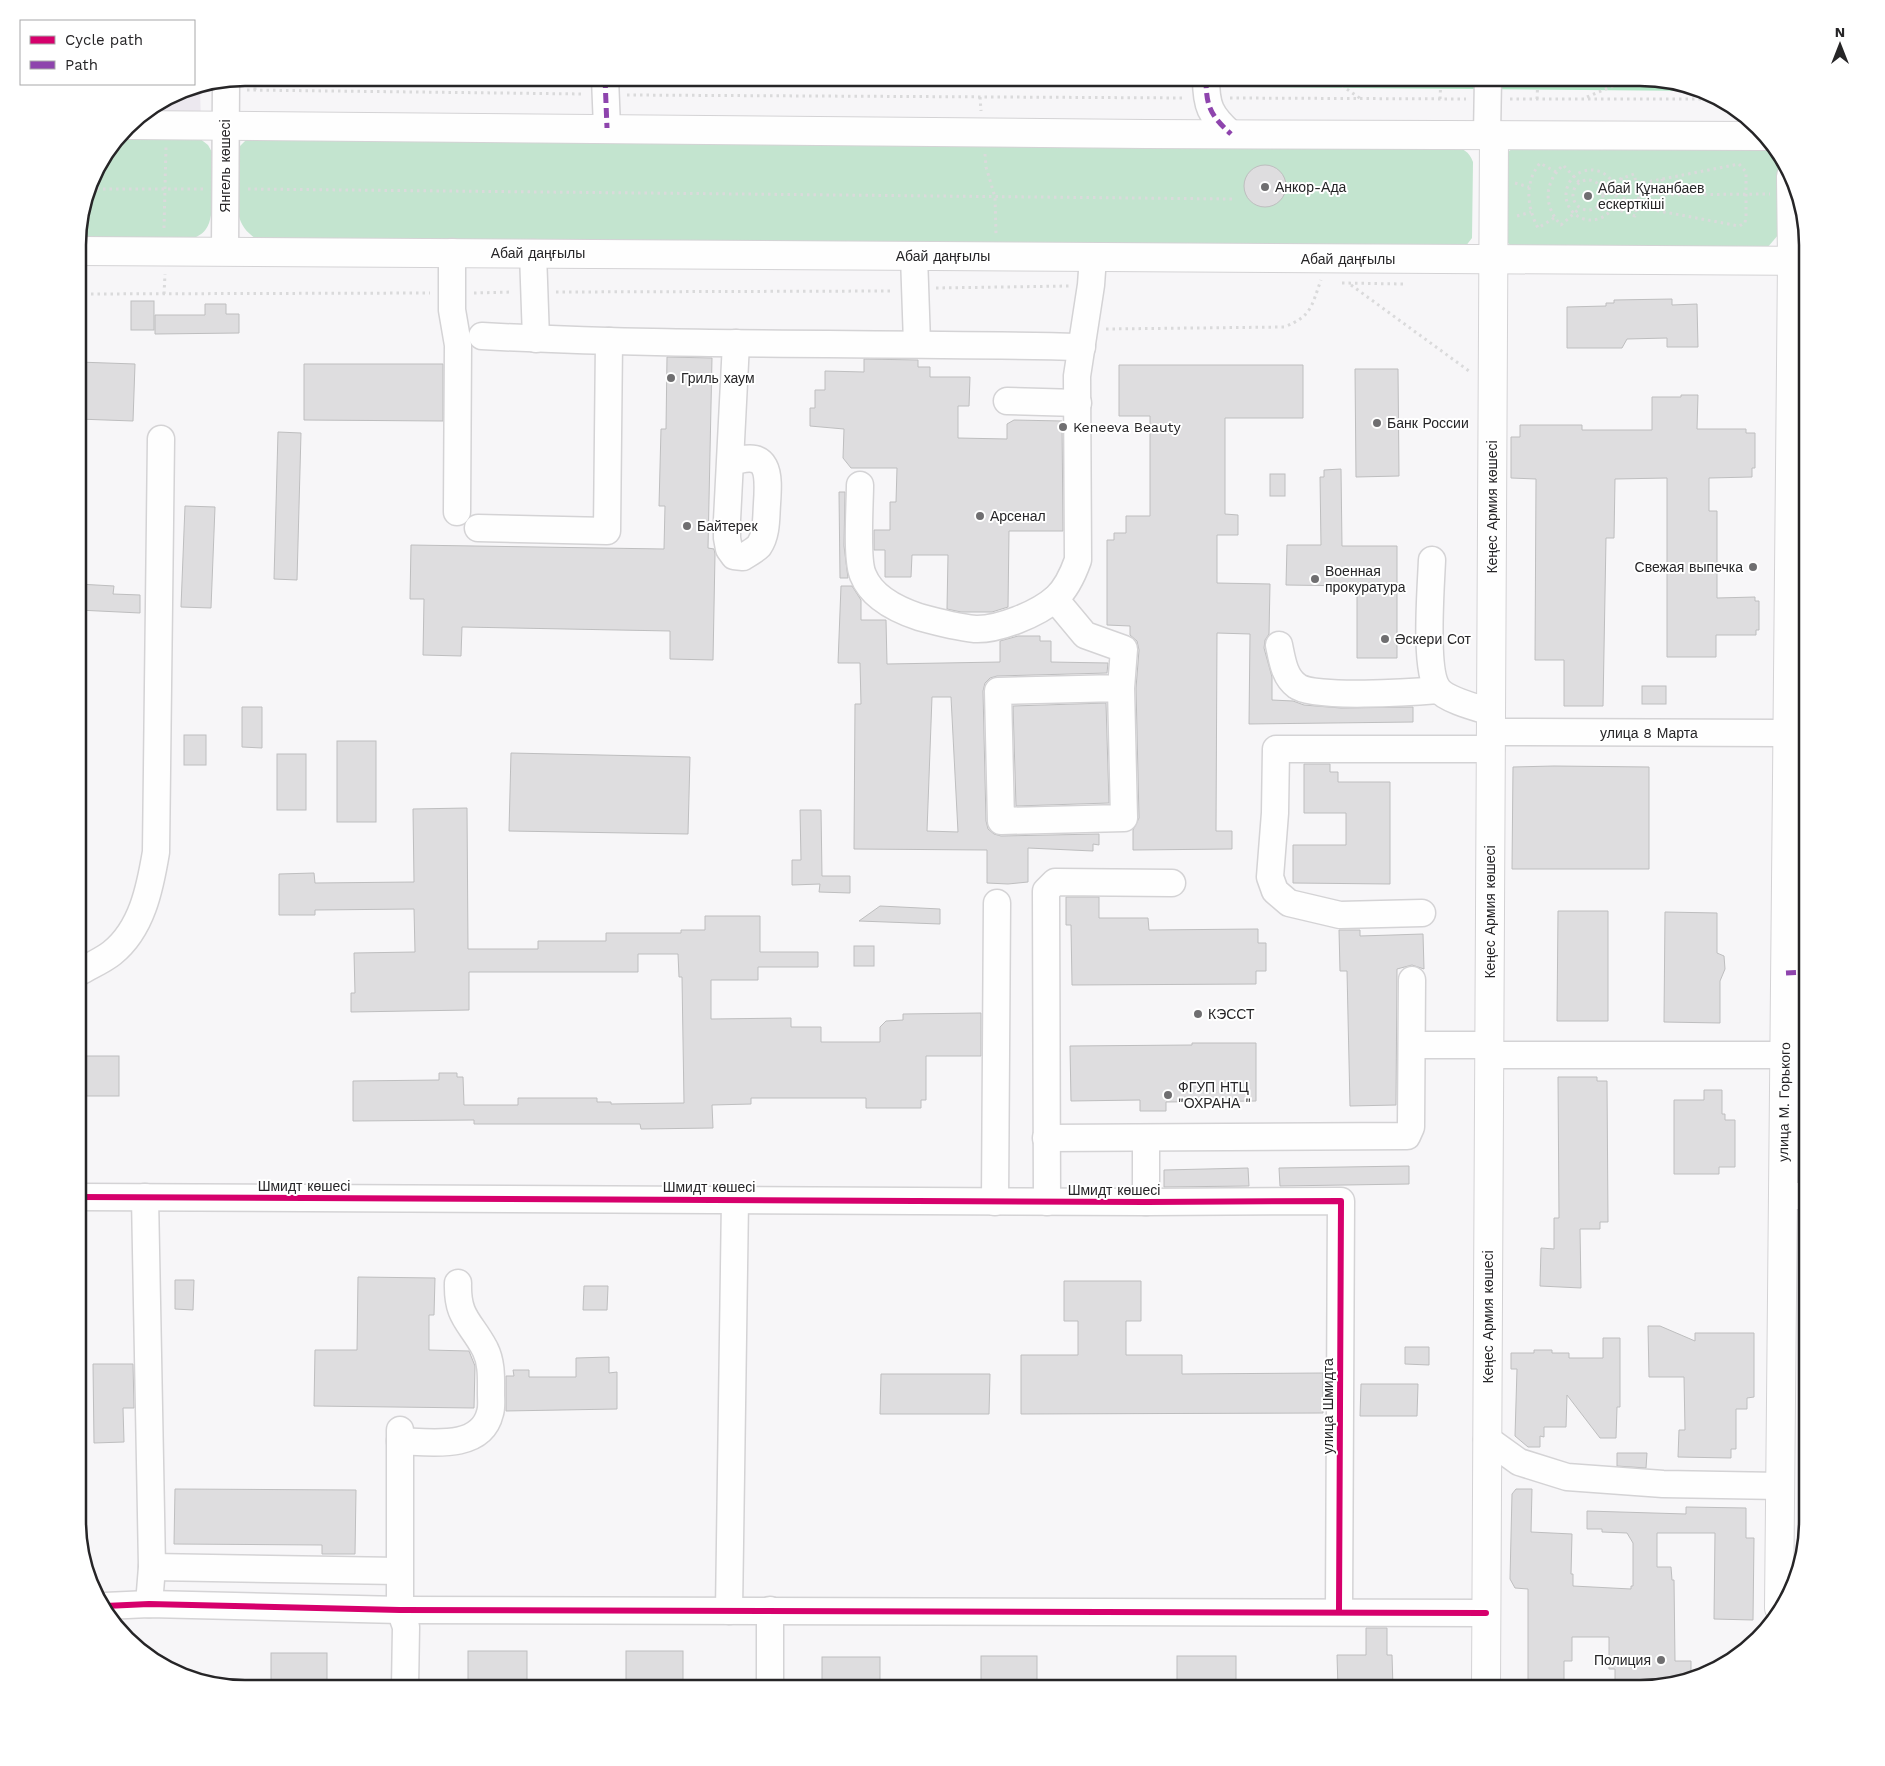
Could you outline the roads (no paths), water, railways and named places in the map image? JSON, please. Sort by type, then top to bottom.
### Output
[{"type":"main road","points":[[142,125],[1231,134],[1755,136]]},
{"type":"main road","name":"Кеңес Армия көшесі","points":[[1486,1680],[1493,260],[1490,135]]},
{"type":"main road","name":"улица М. Горького","points":[[1794,207],[1798,244]]},
{"type":"main road","name":"Абай даңғылы","points":[[87,251],[1798,261]]},
{"type":"main road","name":"улица М. Горького","points":[[1779,1596],[1780,1486],[1795,1196],[1785,1055],[1796,973],[1798,656]]},
{"type":"street","points":[[606,86],[607,128]]},
{"type":"street","name":"Янгель көшесі","points":[[225,251],[226,88]]},
{"type":"street","points":[[1206,88],[1216,121],[1231,134]]},
{"type":"street","points":[[1488,88],[1490,135]]},
{"type":"street","points":[[452,252],[452,310],[458,344],[457,512]]},
{"type":"street","points":[[533,253],[536,339]]},
{"type":"street","points":[[914,256],[917,288],[917,343]]},
{"type":"street","points":[[860,485],[860,540],[863,575],[882,600],[917,616],[976,629],[1005,624],[1056,598],[1072,577],[1078,560],[1077,376],[1091,285],[1093,257]]},
{"type":"street","points":[[482,336],[608,341],[736,343],[917,343],[1083,338]]},
{"type":"street","points":[[478,528],[607,531],[608,341]]},
{"type":"street","points":[[730,463],[736,343]]},
{"type":"street","points":[[1007,401],[1078,403]]},
{"type":"street","points":[[87,968],[111,953],[125,940],[136,924],[145,900],[156,852],[161,439]]},
{"type":"street","points":[[1432,560],[1430,634],[1432,674],[1438,690],[1491,731]]},
{"type":"street","points":[[1056,598],[1085,635],[1124,649],[1121,688],[1124,818],[1001,821],[998,691],[1121,688]]},
{"type":"street","points":[[1279,645],[1286,675],[1298,688],[1322,692],[1400,693],[1438,690]]},
{"type":"street","name":"улица 8 Марта","points":[[1422,913],[1340,915],[1289,903],[1275,891],[1270,877],[1275,814],[1276,750],[1491,731],[1798,733]]},
{"type":"street","points":[[1047,1202],[1046,891],[1055,882],[1172,883]]},
{"type":"street","points":[[995,1202],[998,903]]},
{"type":"street","points":[[1046,1138],[1407,1136],[1411,1127],[1412,980]]},
{"type":"street","points":[[1412,1044],[1489,1050],[1785,1055]]},
{"type":"street","points":[[1146,1138],[1146,1202]]},
{"type":"street","name":"Шмидт көшесі","points":[[87,1197],[995,1202],[1341,1201]]},
{"type":"street","points":[[145,1198],[152,1567],[149,1604]]},
{"type":"street","points":[[729,1611],[735,1200]]},
{"type":"street","name":"улица Шмидта","points":[[1339,1612],[1341,1201]]},
{"type":"street","points":[[405,1680],[406,1627],[400,1610],[399,1571],[400,1435],[447,1442],[466,1440],[483,1430],[491,1413],[491,1364],[484,1348],[465,1320],[457,1301],[458,1283]]},
{"type":"street","points":[[1487,1439],[1519,1462],[1567,1477],[1663,1484],[1780,1486]]},
{"type":"street","points":[[152,1567],[399,1571]]},
{"type":"street","points":[[112,1606],[149,1604],[400,1610],[1486,1613]]},
{"type":"street","points":[[770,1610],[770,1680]]},
{"type":"place","name":"Анкор-Ада","points":[[1265,187]]},
{"type":"place","name":"Абай Құнанбаев ескерткіші","points":[[1588,196]]},
{"type":"place","name":"Гриль хаум","points":[[671,378]]},
{"type":"place","name":"Банк России","points":[[1377,423]]},
{"type":"place","name":"Keneeva Beauty","points":[[1063,427]]},
{"type":"place","name":"Арсенал","points":[[980,516]]},
{"type":"place","name":"Байтерек","points":[[687,526]]},
{"type":"place","name":"Свежая выпечка","points":[[1753,567]]},
{"type":"place","name":"Военная прокуратура","points":[[1315,579]]},
{"type":"place","name":"Әскери Сот","points":[[1385,639]]},
{"type":"place","name":"КЭССТ","points":[[1198,1014]]},
{"type":"place","name":"ФГУП НТЦ \"ОХРАНА \"","points":[[1168,1095]]},
{"type":"place","name":"Полиция","points":[[1661,1660]]}]
